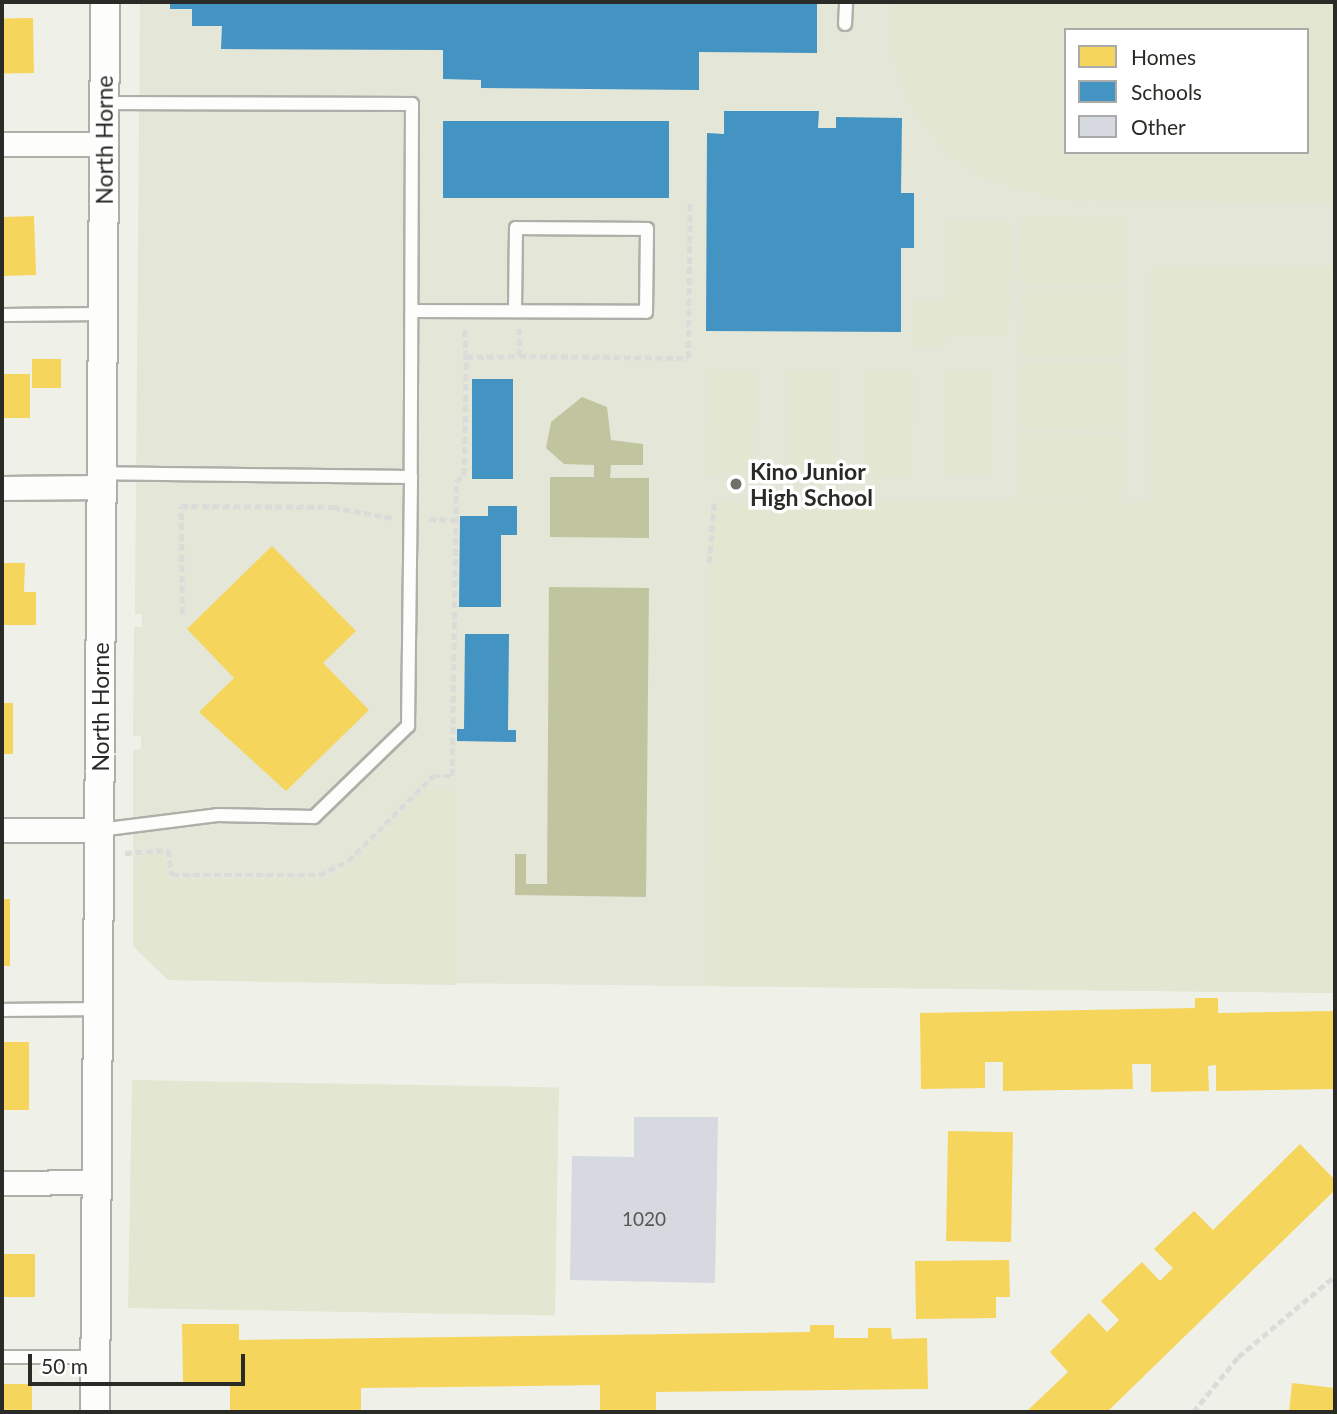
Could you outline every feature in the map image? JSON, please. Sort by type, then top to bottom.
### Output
[{"type":"street","name":"North Horne","points":[[96,1412],[105,2]]},
{"type":"street","points":[[2,144],[104,144]]},
{"type":"street","points":[[2,488],[102,480]]},
{"type":"street","points":[[2,830],[99,842]]},
{"type":"street","points":[[2,1183],[97,1182]]},
{"type":"lane","points":[[845,24],[846,2]]},
{"type":"lane","points":[[99,842],[217,815],[314,817],[408,726],[411,518],[412,104],[104,103]]},
{"type":"lane","points":[[412,311],[646,312],[647,229],[516,228],[517,311]]},
{"type":"lane","points":[[2,315],[103,314]]},
{"type":"lane","points":[[102,480],[411,477]]},
{"type":"lane","points":[[2,1010],[98,1009]]},
{"type":"lane","points":[[2,1357],[96,1357]]},
{"type":"path","points":[[99,842],[169,850],[172,875],[319,875],[348,862],[433,776],[452,776],[456,482],[464,475],[465,311]]},
{"type":"path","points":[[466,357],[519,356],[517,311]]},
{"type":"path","points":[[709,563],[714,502]]},
{"type":"path","points":[[182,614],[181,506],[333,507],[362,517],[456,520]]},
{"type":"path","points":[[1193,1412],[1238,1357],[1335,1276]]},
{"type":"shaded area","name":"Kino Junior High School","points":[[140,2],[1335,2],[1335,993],[168,980],[133,946],[133,750],[141,749],[141,736],[133,736],[134,627],[142,627],[142,614],[135,614]]},
{"type":"shaded area","points":[[890,2],[1335,2],[1335,202],[1066,201],[984,179],[942,148],[911,106],[893,58]]},
{"type":"shaded area","points":[[1020,216],[1125,218],[1124,286],[1019,284]]},
{"type":"shaded area","points":[[946,221],[1010,221],[1009,337],[946,337],[945,347],[912,346],[913,301],[946,301]]},
{"type":"shaded area","points":[[1150,268],[1335,268],[1335,993],[706,986],[710,502],[1150,502]]},
{"type":"shaded area","points":[[1020,289],[1125,289],[1125,356],[1020,356]]},
{"type":"shaded area","points":[[1020,362],[1125,364],[1124,431],[1019,429]]},
{"type":"shaded area","points":[[708,370],[756,371],[754,475],[706,474]]},
{"type":"shaded area","points":[[787,371],[835,371],[835,474],[787,474]]},
{"type":"shaded area","points":[[866,371],[914,372],[912,476],[864,475]]},
{"type":"shaded area","points":[[945,372],[993,372],[993,475],[945,475]]},
{"type":"shaded area","points":[[582,397],[607,407],[611,440],[643,444],[643,465],[611,465],[610,478],[649,478],[649,538],[550,537],[550,477],[594,477],[594,465],[564,464],[546,448],[551,422]]},
{"type":"shaded area","points":[[1019,433],[1124,435],[1123,502],[1018,500]]},
{"type":"shaded area","points":[[549,587],[649,588],[646,897],[515,895],[515,854],[526,854],[526,884],[547,884]]},
{"type":"shaded area","points":[[426,790],[456,790],[456,985],[168,980],[133,946],[133,876],[139,875],[142,857],[163,853],[168,880],[323,881],[342,872]]},
{"type":"shaded area","points":[[132,1080],[559,1087],[555,1315],[128,1308]]},
{"type":"building: Homes","points":[[33,18],[34,73],[3,74],[2,19]]},
{"type":"building: Homes","points":[[34,216],[36,275],[4,276],[2,217]]},
{"type":"building: Homes","points":[[32,359],[61,359],[61,388],[32,388]]},
{"type":"building: Homes","points":[[2,374],[30,374],[30,418],[2,418]]},
{"type":"building: Homes","points":[[272,546],[356,631],[323,663],[369,710],[286,791],[199,712],[234,678],[187,629]]},
{"type":"building: Homes","points":[[2,563],[25,563],[24,592],[36,592],[36,625],[2,625]]},
{"type":"building: Homes","points":[[2,703],[13,703],[13,754],[2,754]]},
{"type":"building: Homes","points":[[2,899],[10,899],[10,966],[2,966]]},
{"type":"building: Homes","points":[[1195,998],[1218,998],[1218,1013],[1335,1011],[1335,1089],[1216,1091],[1216,1065],[1208,1066],[1209,1091],[1151,1092],[1151,1064],[1132,1064],[1133,1089],[1003,1091],[1003,1062],[985,1062],[985,1088],[921,1089],[920,1013],[1195,1008]]},
{"type":"building: Homes","points":[[2,1042],[29,1042],[29,1110],[2,1110]]},
{"type":"building: Homes","points":[[948,1131],[1013,1132],[1011,1242],[946,1241]]},
{"type":"building: Homes","points":[[1300,1144],[1335,1180],[1335,1190],[1107,1412],[1026,1412],[1068,1372],[1050,1352],[1089,1313],[1107,1332],[1119,1320],[1101,1301],[1142,1262],[1160,1281],[1173,1268],[1154,1249],[1194,1211],[1213,1230]]},
{"type":"building: Homes","points":[[2,1254],[35,1254],[35,1297],[2,1297]]},
{"type":"building: Homes","points":[[1009,1260],[1010,1297],[996,1297],[996,1318],[916,1319],[915,1261]]},
{"type":"building: Homes","points":[[182,1324],[239,1324],[239,1340],[810,1332],[810,1325],[834,1325],[834,1338],[868,1338],[868,1328],[891,1328],[892,1339],[927,1338],[928,1389],[656,1392],[656,1412],[600,1412],[600,1385],[361,1388],[361,1410],[230,1411],[230,1384],[183,1384]]},
{"type":"building: Homes","points":[[1292,1383],[1335,1388],[1335,1412],[1289,1412]]},
{"type":"building: Homes","points":[[2,1384],[32,1384],[32,1412],[2,1412]]},
{"type":"building: Schools","points":[[170,2],[817,2],[817,53],[699,52],[699,90],[481,88],[481,80],[443,79],[443,50],[221,49],[222,26],[192,26],[192,9],[170,9]]},
{"type":"building: Schools","points":[[724,111],[819,111],[818,128],[836,128],[836,117],[902,118],[901,193],[914,193],[914,248],[901,248],[901,332],[706,331],[707,133],[724,134]]},
{"type":"building: Schools","points":[[443,121],[669,121],[669,198],[443,198]]},
{"type":"building: Schools","points":[[472,379],[513,379],[513,479],[472,479]]},
{"type":"building: Schools","points":[[488,506],[517,506],[517,535],[501,535],[501,607],[459,607],[460,516],[488,516]]},
{"type":"building: Schools","points":[[465,634],[509,634],[508,730],[516,730],[516,742],[457,741],[457,729],[464,729]]},
{"type":"building: Other","points":[[634,1117],[718,1117],[715,1283],[570,1280],[572,1156],[634,1157]]},
{"type":"place","name":"Kino Junior High School","points":[[736,484]]}]
